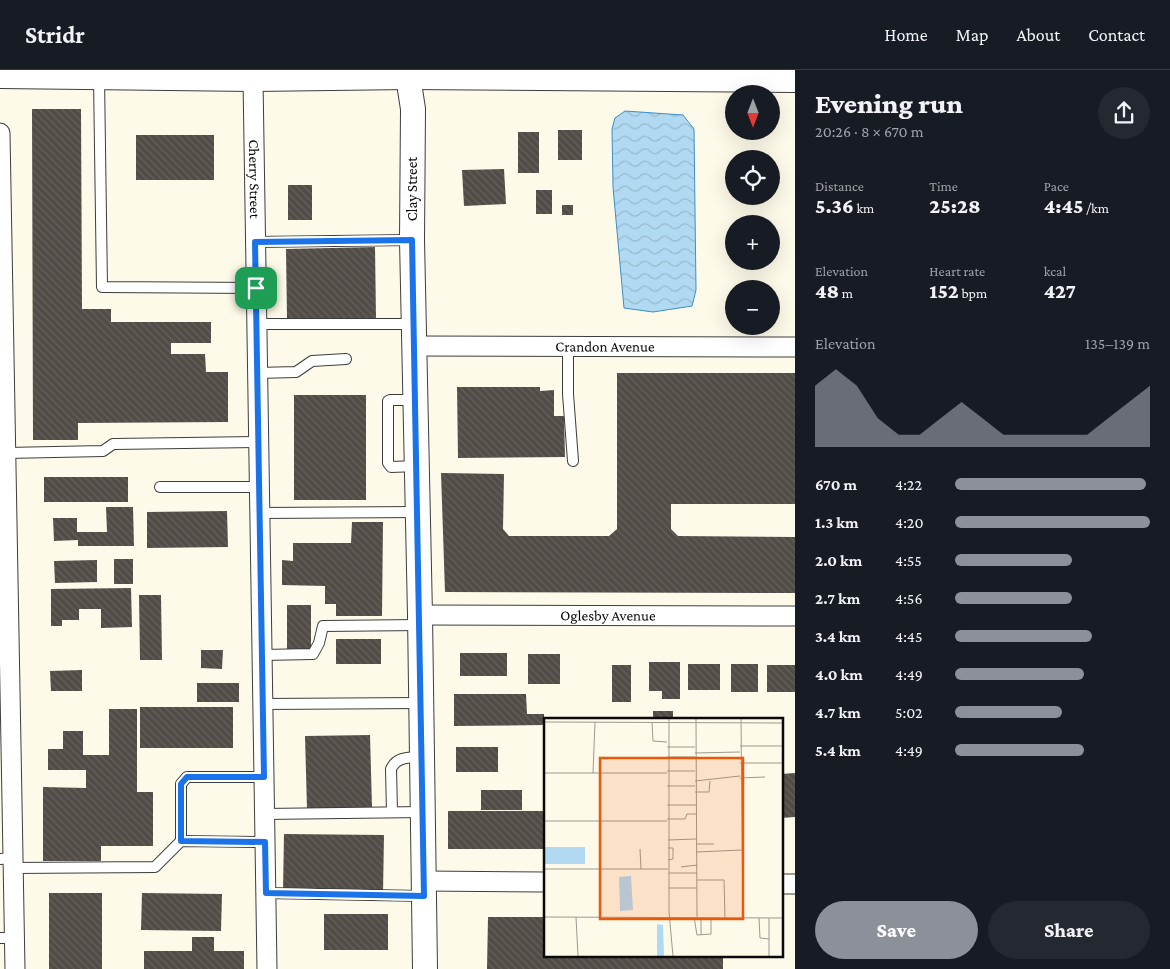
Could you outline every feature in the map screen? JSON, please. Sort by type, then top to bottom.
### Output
[{"type":"street","points":[[0,76],[407,74],[795,80]]},
{"type":"street","name":"Clay Street","points":[[407,74],[412,109],[412,240],[425,969]]},
{"type":"street","name":"Cherry Street","points":[[252,75],[267,969]]},
{"type":"street","points":[[0,133],[6,453],[7,938],[15,969]]},
{"type":"street","name":"Crandon Avenue","points":[[414,335],[568,346],[795,347]]},
{"type":"street","name":"Oglesby Avenue","points":[[420,620],[795,616]]},
{"type":"street","points":[[424,889],[544,882]]},
{"type":"street","points":[[782,884],[795,884]]},
{"type":"lane","points":[[99,77],[102,287],[256,288]]},
{"type":"lane","points":[[255,242],[412,240]]},
{"type":"lane","points":[[257,324],[335,324],[414,335]]},
{"type":"lane","points":[[568,346],[568,394],[573,461]]},
{"type":"lane","points":[[257,373],[296,372],[312,361],[346,359]]},
{"type":"lane","points":[[6,453],[103,451],[113,444],[258,442]]},
{"type":"lane","points":[[160,487],[259,487]]},
{"type":"lane","points":[[260,513],[418,512]]},
{"type":"lane","points":[[262,655],[313,654],[319,643],[323,626],[420,620]]},
{"type":"lane","points":[[263,704],[421,703]]},
{"type":"lane","points":[[392,812],[391,769],[394,763],[399,759],[422,757]]},
{"type":"lane","points":[[8,862],[155,867],[181,841],[181,784],[187,777],[264,777]]},
{"type":"lane","points":[[264,814],[423,812]]},
{"type":"lane","points":[[181,841],[265,842]]},
{"type":"lane","points":[[266,893],[424,889]]},
{"type":"water","points":[[625,111],[683,115],[694,129],[696,290],[692,306],[653,312],[624,308],[613,187],[612,129],[615,118]]},
{"type":"building","points":[[32,109],[81,109],[82,309],[111,309],[111,322],[211,322],[211,343],[171,343],[171,354],[205,354],[206,372],[228,372],[228,422],[78,423],[78,440],[33,440]]},
{"type":"building","points":[[558,130],[582,130],[582,160],[558,160]]},
{"type":"building","points":[[518,132],[539,132],[539,173],[518,173]]},
{"type":"building","points":[[136,135],[214,135],[214,180],[136,180]]},
{"type":"building","points":[[504,169],[506,204],[464,206],[462,170]]},
{"type":"building","points":[[288,185],[312,185],[312,220],[288,220]]},
{"type":"building","points":[[536,190],[552,190],[552,214],[536,214]]},
{"type":"building","points":[[562,205],[573,205],[573,215],[562,215]]},
{"type":"building","points":[[375,247],[376,318],[287,319],[286,249]]},
{"type":"building","points":[[617,373],[795,373],[795,504],[671,504],[671,529],[678,536],[795,537],[795,593],[445,592],[441,473],[504,474],[503,529],[509,536],[609,536],[617,529]]},
{"type":"building","points":[[457,387],[540,387],[540,391],[554,390],[554,416],[564,416],[565,457],[458,458]]},
{"type":"building","points":[[294,395],[366,395],[366,500],[294,500]]},
{"type":"building","points":[[44,477],[128,477],[128,502],[44,502]]},
{"type":"building","points":[[106,507],[133,507],[134,546],[78,546],[78,540],[54,541],[53,518],[77,518],[77,532],[107,532]]},
{"type":"building","points":[[227,511],[228,547],[147,548],[147,512]]},
{"type":"building","points":[[352,522],[383,522],[382,616],[336,616],[336,604],[325,604],[325,586],[282,585],[282,560],[293,561],[293,543],[351,543]]},
{"type":"building","points":[[114,559],[133,559],[133,584],[114,584]]},
{"type":"building","points":[[97,560],[97,582],[55,583],[54,561]]},
{"type":"building","points":[[131,588],[132,627],[101,628],[101,609],[79,609],[79,620],[62,620],[62,626],[51,626],[51,589]]},
{"type":"building","points":[[139,595],[161,595],[162,660],[140,660]]},
{"type":"building","points":[[287,605],[311,605],[311,650],[287,650]]},
{"type":"building","points":[[336,639],[381,639],[381,664],[336,664]]},
{"type":"building","points":[[201,650],[223,650],[222,669],[201,668]]},
{"type":"building","points":[[460,653],[507,653],[507,676],[460,676]]},
{"type":"building","points":[[528,654],[560,654],[560,684],[528,684]]},
{"type":"building","points":[[649,662],[680,662],[680,699],[662,699],[662,691],[649,691]]},
{"type":"building","points":[[688,664],[720,664],[720,690],[688,690]]},
{"type":"building","points":[[731,664],[758,664],[758,692],[731,692]]},
{"type":"building","points":[[612,665],[631,665],[631,702],[612,702]]},
{"type":"building","points":[[767,665],[795,665],[795,692],[767,692]]},
{"type":"building","points":[[82,670],[82,691],[51,691],[50,671]]},
{"type":"building","points":[[197,683],[239,683],[239,702],[197,702]]},
{"type":"building","points":[[454,694],[526,694],[527,714],[544,714],[544,725],[454,726]]},
{"type":"building","points":[[140,707],[233,707],[233,748],[140,748]]},
{"type":"building","points":[[109,709],[137,709],[137,792],[153,792],[153,846],[101,846],[101,861],[43,861],[43,787],[86,788],[86,770],[48,770],[48,749],[63,749],[63,731],[83,731],[83,755],[109,755]]},
{"type":"building","points":[[653,711],[673,711],[673,718],[653,718]]},
{"type":"building","points":[[370,735],[372,807],[307,809],[305,736]]},
{"type":"building","points":[[456,747],[498,747],[498,772],[456,772]]},
{"type":"building","points":[[795,773],[795,817],[782,818],[782,774]]},
{"type":"building","points":[[481,790],[522,790],[522,810],[481,810]]},
{"type":"building","points":[[448,811],[544,811],[544,849],[448,849]]},
{"type":"building","points":[[284,834],[384,835],[383,893],[283,891]]},
{"type":"building","points":[[49,893],[102,893],[102,969],[49,969]]},
{"type":"building","points":[[142,893],[222,894],[221,931],[141,930]]},
{"type":"building","points":[[324,914],[388,914],[388,950],[324,950]]},
{"type":"building","points":[[488,917],[544,917],[544,956],[723,956],[723,969],[487,969]]},
{"type":"building","points":[[192,937],[214,937],[214,951],[244,951],[244,969],[144,969],[144,951],[192,951]]},
{"type":"route","points":[[412,240],[424,896],[266,893],[265,842],[181,841],[181,784],[187,777],[264,777],[256,288],[255,242],[412,240]]}]
